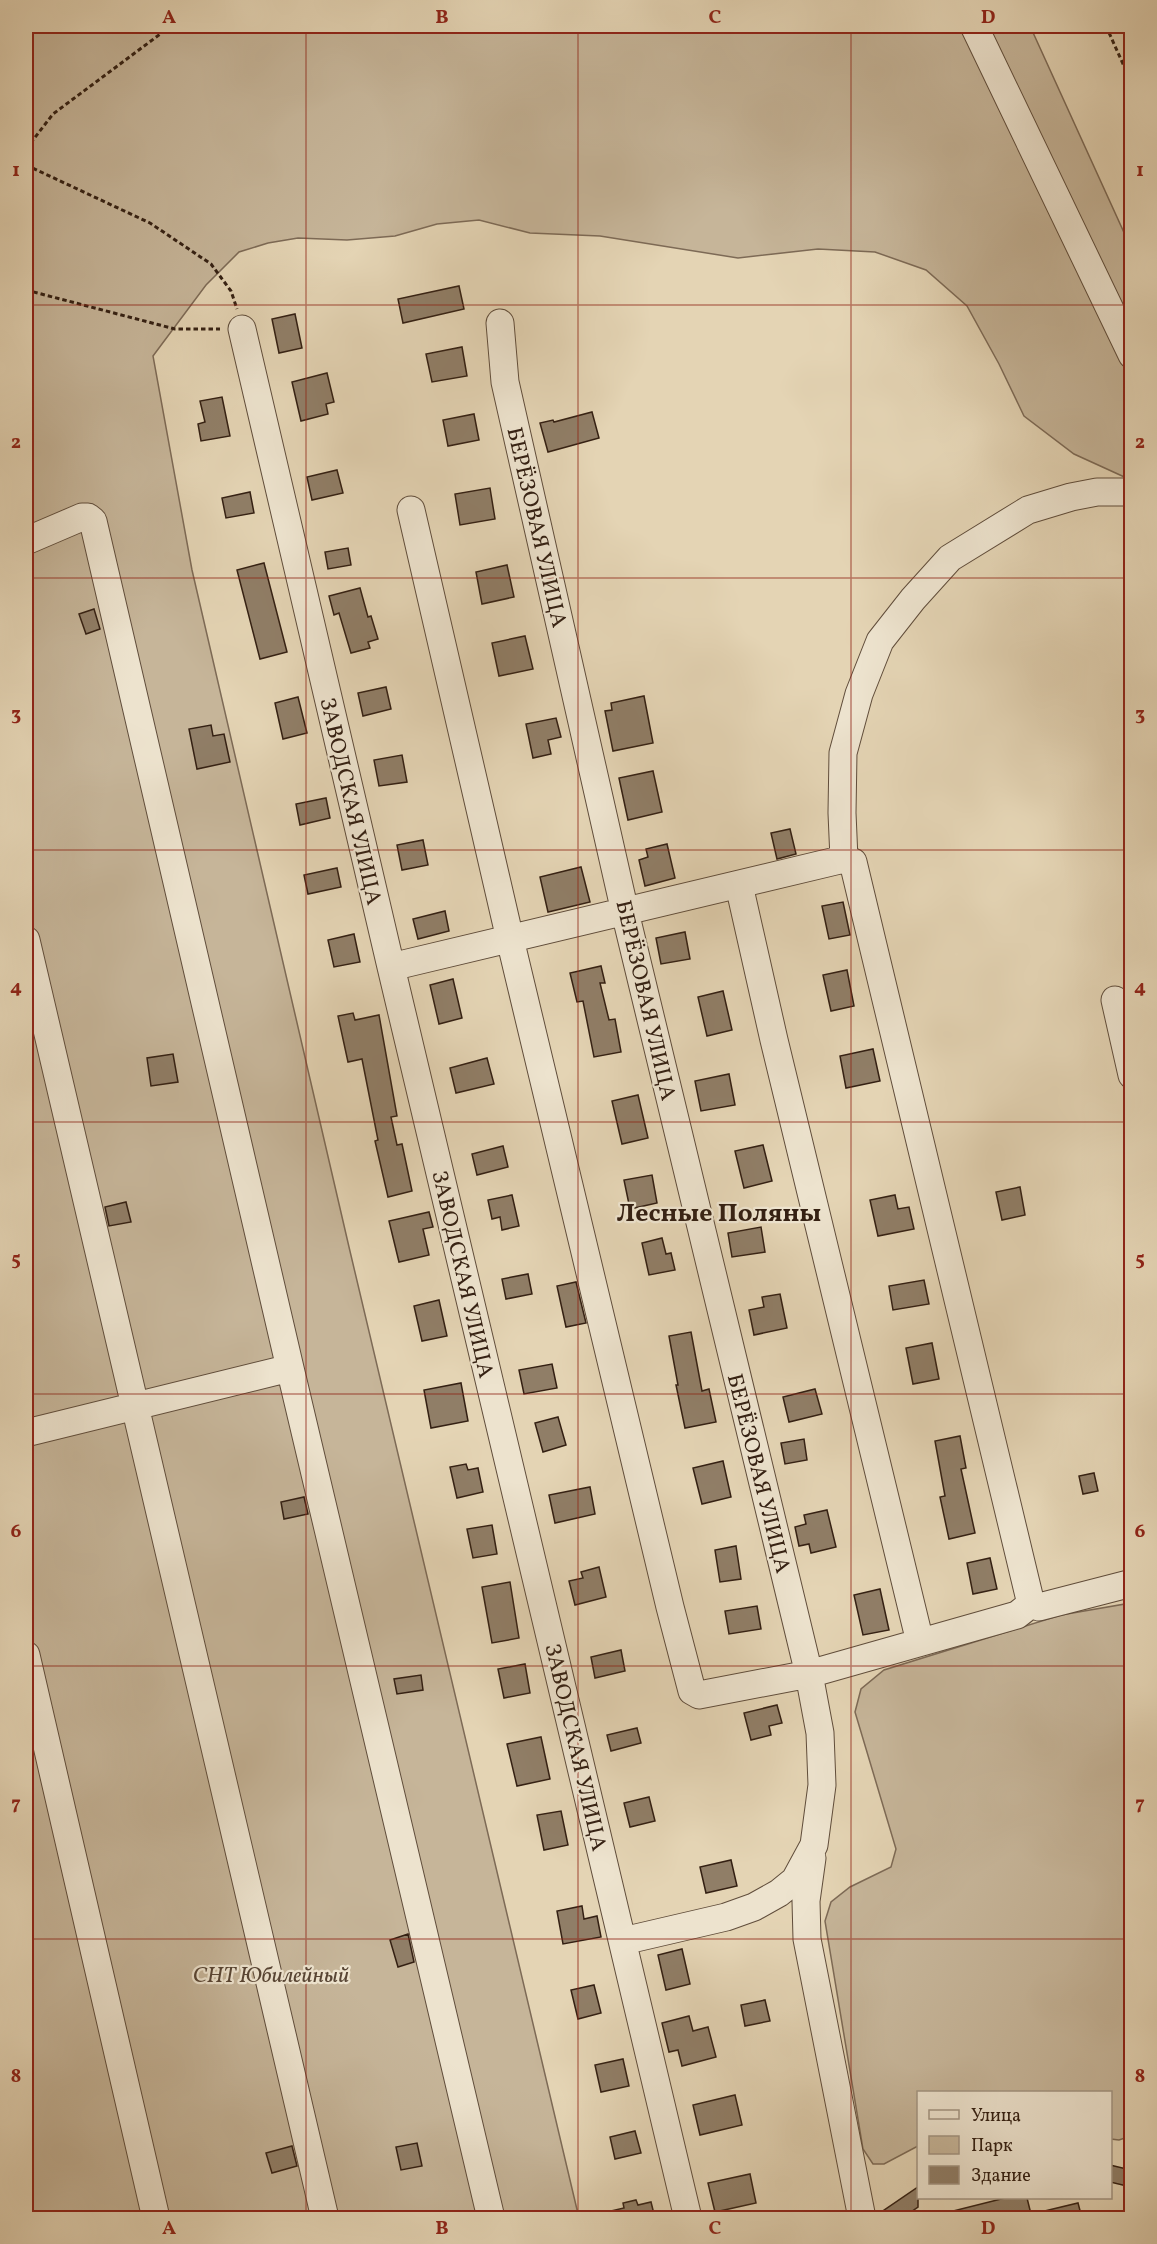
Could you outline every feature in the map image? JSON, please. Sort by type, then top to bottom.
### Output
[{"type":"street","points":[[974,26],[1131,355]]},
{"type":"street","name":"БЕРЁЗОВАЯ УЛИЦА","points":[[500,324],[505,382],[625,912],[808,1674],[820,1733],[822,1785],[806,1901],[807,1939],[862,2218]]},
{"type":"street","name":"ЗАВОДСКАЯ УЛИЦА","points":[[242,329],[688,2218]]},
{"type":"street","points":[[844,859],[843,753],[859,694],[879,641],[950,558],[990,532],[1028,510],[1071,497],[1097,492],[1131,492]]},
{"type":"street","points":[[411,510],[510,939],[692,1691],[699,1695],[808,1674],[1017,1615],[1031,1604]]},
{"type":"street","points":[[26,541],[82,517],[88,517],[93,521],[490,2218]]},
{"type":"street","points":[[391,967],[844,859],[854,862],[1031,1604]]},
{"type":"street","points":[[739,885],[774,1040],[920,1642]]},
{"type":"street","points":[[26,940],[325,2218]]},
{"type":"street","points":[[1115,1000],[1131,1075]]},
{"type":"street","points":[[26,1432],[290,1368]]},
{"type":"street","points":[[1031,1604],[1039,1607],[1131,1583]]},
{"type":"street","points":[[26,1655],[156,2218]]},
{"type":"street","points":[[623,1941],[726,1917],[754,1907],[779,1893],[795,1880],[814,1845]]},
{"type":"path","points":[[26,149],[52,114],[171,26]]},
{"type":"path","points":[[1106,26],[1131,84]]},
{"type":"path","points":[[26,165],[150,223],[211,264],[231,291],[242,329],[174,329],[26,290]]},
{"type":"green space","name":"СНТ Юбилейный","points":[[26,26],[1030,26],[1131,248],[1131,480],[1074,454],[1024,416],[967,306],[926,270],[875,252],[818,249],[738,258],[600,236],[530,233],[479,220],[437,224],[395,236],[347,240],[298,238],[268,243],[239,252],[206,285],[153,356],[192,570],[349,1247],[579,2218],[27,2218]]},
{"type":"green space","points":[[1131,1603],[1131,2136],[1119,2140],[1112,2139],[1112,2091],[917,2091],[917,2147],[884,2164],[873,2164],[863,2149],[825,1921],[831,1902],[850,1887],[891,1867],[896,1849],[855,1712],[861,1689],[884,1670],[1061,1615]]},
{"type":"building","points":[[459,286],[464,309],[403,323],[398,299]]},
{"type":"building","points":[[295,314],[302,348],[279,353],[272,319]]},
{"type":"building","points":[[462,347],[467,376],[432,382],[426,354]]},
{"type":"building","points":[[327,373],[334,402],[326,404],[328,414],[301,421],[292,382]]},
{"type":"building","points":[[222,397],[230,436],[201,441],[198,424],[205,422],[200,401]]},
{"type":"building","points":[[592,412],[599,438],[548,452],[540,423],[553,420],[554,422]]},
{"type":"building","points":[[474,414],[479,440],[448,446],[443,420]]},
{"type":"building","points":[[337,470],[343,493],[312,500],[307,477]]},
{"type":"building","points":[[490,488],[495,519],[460,525],[455,494]]},
{"type":"building","points":[[250,492],[254,513],[226,518],[222,498]]},
{"type":"building","points":[[348,548],[351,565],[328,569],[325,552]]},
{"type":"building","points":[[264,563],[287,652],[260,659],[237,570]]},
{"type":"building","points":[[507,565],[514,597],[482,604],[476,572]]},
{"type":"building","points":[[360,588],[368,617],[371,616],[378,639],[368,642],[370,648],[351,653],[339,613],[334,615],[329,596]]},
{"type":"building","points":[[94,609],[100,629],[86,634],[79,614]]},
{"type":"building","points":[[525,636],[533,669],[499,676],[492,643]]},
{"type":"building","points":[[386,687],[391,709],[363,716],[358,693]]},
{"type":"building","points":[[644,696],[653,743],[613,751],[605,711],[612,710],[611,703]]},
{"type":"building","points":[[298,697],[307,733],[283,739],[275,703]]},
{"type":"building","points":[[556,718],[561,737],[548,740],[551,754],[533,758],[526,724]]},
{"type":"building","points":[[211,725],[213,736],[224,734],[230,762],[197,769],[189,729]]},
{"type":"building","points":[[402,755],[407,782],[379,786],[374,760]]},
{"type":"building","points":[[653,771],[662,812],[628,820],[619,778]]},
{"type":"building","points":[[326,798],[330,818],[300,825],[296,804]]},
{"type":"building","points":[[790,829],[796,854],[777,859],[771,833]]},
{"type":"building","points":[[423,840],[428,865],[402,870],[397,845]]},
{"type":"building","points":[[667,844],[675,878],[645,886],[639,860],[648,857],[646,849]]},
{"type":"building","points":[[581,867],[590,902],[548,912],[540,877]]},
{"type":"building","points":[[337,868],[341,887],[308,894],[304,875]]},
{"type":"building","points":[[843,902],[850,935],[829,939],[822,906]]},
{"type":"building","points":[[445,911],[449,931],[418,939],[413,919]]},
{"type":"building","points":[[685,932],[690,959],[661,964],[656,938]]},
{"type":"building","points":[[354,934],[360,962],[334,967],[328,940]]},
{"type":"building","points":[[601,966],[605,983],[600,983],[609,1020],[615,1019],[621,1052],[594,1057],[583,1001],[577,1002],[570,973]]},
{"type":"building","points":[[847,970],[854,1006],[831,1011],[823,975]]},
{"type":"building","points":[[453,979],[462,1018],[439,1024],[430,985]]},
{"type":"building","points":[[723,991],[732,1030],[707,1036],[698,997]]},
{"type":"building","points":[[353,1013],[355,1020],[379,1015],[397,1116],[391,1117],[397,1145],[402,1144],[412,1191],[388,1197],[375,1141],[378,1140],[362,1059],[348,1062],[338,1016]]},
{"type":"building","points":[[873,1049],[880,1081],[846,1088],[840,1056]]},
{"type":"building","points":[[173,1054],[178,1082],[151,1086],[147,1058]]},
{"type":"building","points":[[487,1058],[494,1084],[456,1093],[450,1068]]},
{"type":"building","points":[[729,1074],[735,1105],[701,1111],[695,1081]]},
{"type":"building","points":[[638,1095],[648,1138],[622,1144],[612,1101]]},
{"type":"building","points":[[763,1145],[772,1181],[744,1188],[735,1151]]},
{"type":"building","points":[[503,1146],[508,1167],[477,1175],[472,1154]]},
{"type":"building","points":[[652,1175],[657,1203],[630,1209],[624,1180]]},
{"type":"building","points":[[1020,1187],[1025,1215],[1002,1220],[996,1192]]},
{"type":"building","points":[[512,1195],[519,1226],[502,1230],[500,1217],[492,1219],[488,1200]]},
{"type":"building","points":[[895,1195],[898,1209],[909,1207],[914,1229],[878,1236],[870,1200]]},
{"type":"building","points":[[126,1202],[131,1222],[109,1226],[105,1207]]},
{"type":"building","points":[[429,1212],[433,1227],[423,1229],[429,1255],[399,1262],[389,1221]]},
{"type":"building","points":[[761,1227],[765,1252],[732,1257],[728,1233]]},
{"type":"building","points":[[662,1238],[666,1254],[671,1253],[675,1270],[649,1275],[642,1243]]},
{"type":"building","points":[[528,1274],[532,1294],[506,1299],[502,1279]]},
{"type":"building","points":[[924,1280],[929,1304],[893,1310],[889,1286]]},
{"type":"building","points":[[576,1282],[586,1323],[566,1327],[557,1286]]},
{"type":"building","points":[[780,1294],[787,1328],[754,1335],[749,1310],[764,1307],[762,1297]]},
{"type":"building","points":[[439,1300],[447,1336],[422,1341],[414,1306]]},
{"type":"building","points":[[691,1332],[702,1391],[709,1389],[716,1422],[685,1428],[669,1336]]},
{"type":"building","points":[[932,1343],[939,1379],[913,1384],[906,1348]]},
{"type":"building","points":[[552,1364],[557,1388],[524,1394],[519,1370]]},
{"type":"building","points":[[461,1383],[468,1421],[431,1428],[424,1390]]},
{"type":"building","points":[[815,1389],[822,1414],[789,1422],[783,1397]]},
{"type":"building","points":[[558,1417],[566,1445],[543,1452],[535,1423]]},
{"type":"building","points":[[960,1436],[966,1468],[961,1469],[975,1533],[949,1539],[940,1497],[945,1496],[935,1441]]},
{"type":"building","points":[[804,1439],[807,1460],[785,1464],[781,1443]]},
{"type":"building","points":[[723,1461],[731,1497],[702,1504],[693,1468]]},
{"type":"building","points":[[466,1464],[468,1470],[478,1468],[483,1492],[457,1498],[450,1467]]},
{"type":"building","points":[[1094,1473],[1098,1491],[1083,1494],[1079,1476]]},
{"type":"building","points":[[590,1487],[595,1514],[555,1523],[549,1495]]},
{"type":"building","points":[[304,1497],[308,1514],[284,1519],[281,1502]]},
{"type":"building","points":[[827,1510],[836,1547],[811,1553],[809,1544],[799,1546],[795,1527],[806,1524],[804,1515]]},
{"type":"building","points":[[492,1525],[497,1554],[473,1558],[467,1529]]},
{"type":"building","points":[[736,1546],[741,1579],[720,1582],[715,1550]]},
{"type":"building","points":[[990,1558],[997,1589],[973,1594],[967,1563]]},
{"type":"building","points":[[599,1567],[606,1597],[575,1605],[569,1581],[583,1578],[581,1572]]},
{"type":"building","points":[[510,1582],[519,1638],[492,1643],[482,1587]]},
{"type":"building","points":[[880,1589],[889,1630],[863,1635],[854,1595]]},
{"type":"building","points":[[757,1606],[761,1629],[729,1634],[725,1611]]},
{"type":"building","points":[[621,1650],[625,1671],[595,1678],[591,1657]]},
{"type":"building","points":[[525,1664],[530,1693],[504,1698],[498,1669]]},
{"type":"building","points":[[421,1675],[423,1690],[397,1694],[394,1679]]},
{"type":"building","points":[[777,1705],[782,1723],[769,1726],[771,1735],[751,1740],[744,1713]]},
{"type":"building","points":[[637,1728],[641,1743],[611,1751],[607,1735]]},
{"type":"building","points":[[541,1737],[550,1779],[517,1786],[507,1744]]},
{"type":"building","points":[[649,1797],[655,1821],[630,1827],[624,1803]]},
{"type":"building","points":[[561,1811],[568,1845],[544,1850],[537,1815]]},
{"type":"building","points":[[731,1860],[737,1886],[706,1893],[700,1867]]},
{"type":"building","points":[[582,1906],[584,1919],[597,1916],[601,1937],[563,1944],[557,1911]]},
{"type":"building","points":[[408,1934],[414,1962],[398,1967],[390,1940]]},
{"type":"building","points":[[682,1949],[690,1984],[666,1990],[658,1955]]},
{"type":"building","points":[[594,1985],[601,2013],[578,2019],[571,1990]]},
{"type":"building","points":[[765,2000],[770,2021],[745,2026],[741,2005]]},
{"type":"building","points":[[689,2016],[693,2031],[708,2027],[716,2057],[682,2066],[678,2050],[669,2052],[662,2023]]},
{"type":"building","points":[[623,2059],[629,2086],[601,2092],[595,2065]]},
{"type":"building","points":[[735,2095],[742,2125],[700,2135],[693,2105]]},
{"type":"building","points":[[635,2131],[641,2153],[615,2159],[610,2137]]},
{"type":"building","points":[[417,2143],[422,2166],[401,2170],[396,2147]]},
{"type":"building","points":[[292,2146],[297,2166],[272,2173],[266,2153]]},
{"type":"building","points":[[1112,2165],[1131,2170],[1131,2187],[1112,2182]]},
{"type":"building","points":[[750,2174],[756,2203],[715,2212],[708,2183]]},
{"type":"building","points":[[917,2188],[918,2207],[902,2218],[877,2218],[877,2215]]},
{"type":"building","points":[[1001,2199],[1027,2199],[1032,2218],[946,2218],[945,2213]]},
{"type":"building","points":[[636,2200],[638,2205],[651,2202],[655,2218],[603,2218],[602,2213],[624,2208],[623,2203]]},
{"type":"building","points":[[1078,2203],[1082,2218],[1037,2218],[1036,2213]]},
{"type":"district","name":"Лесные Поляны","points":[[719,1212]]}]
